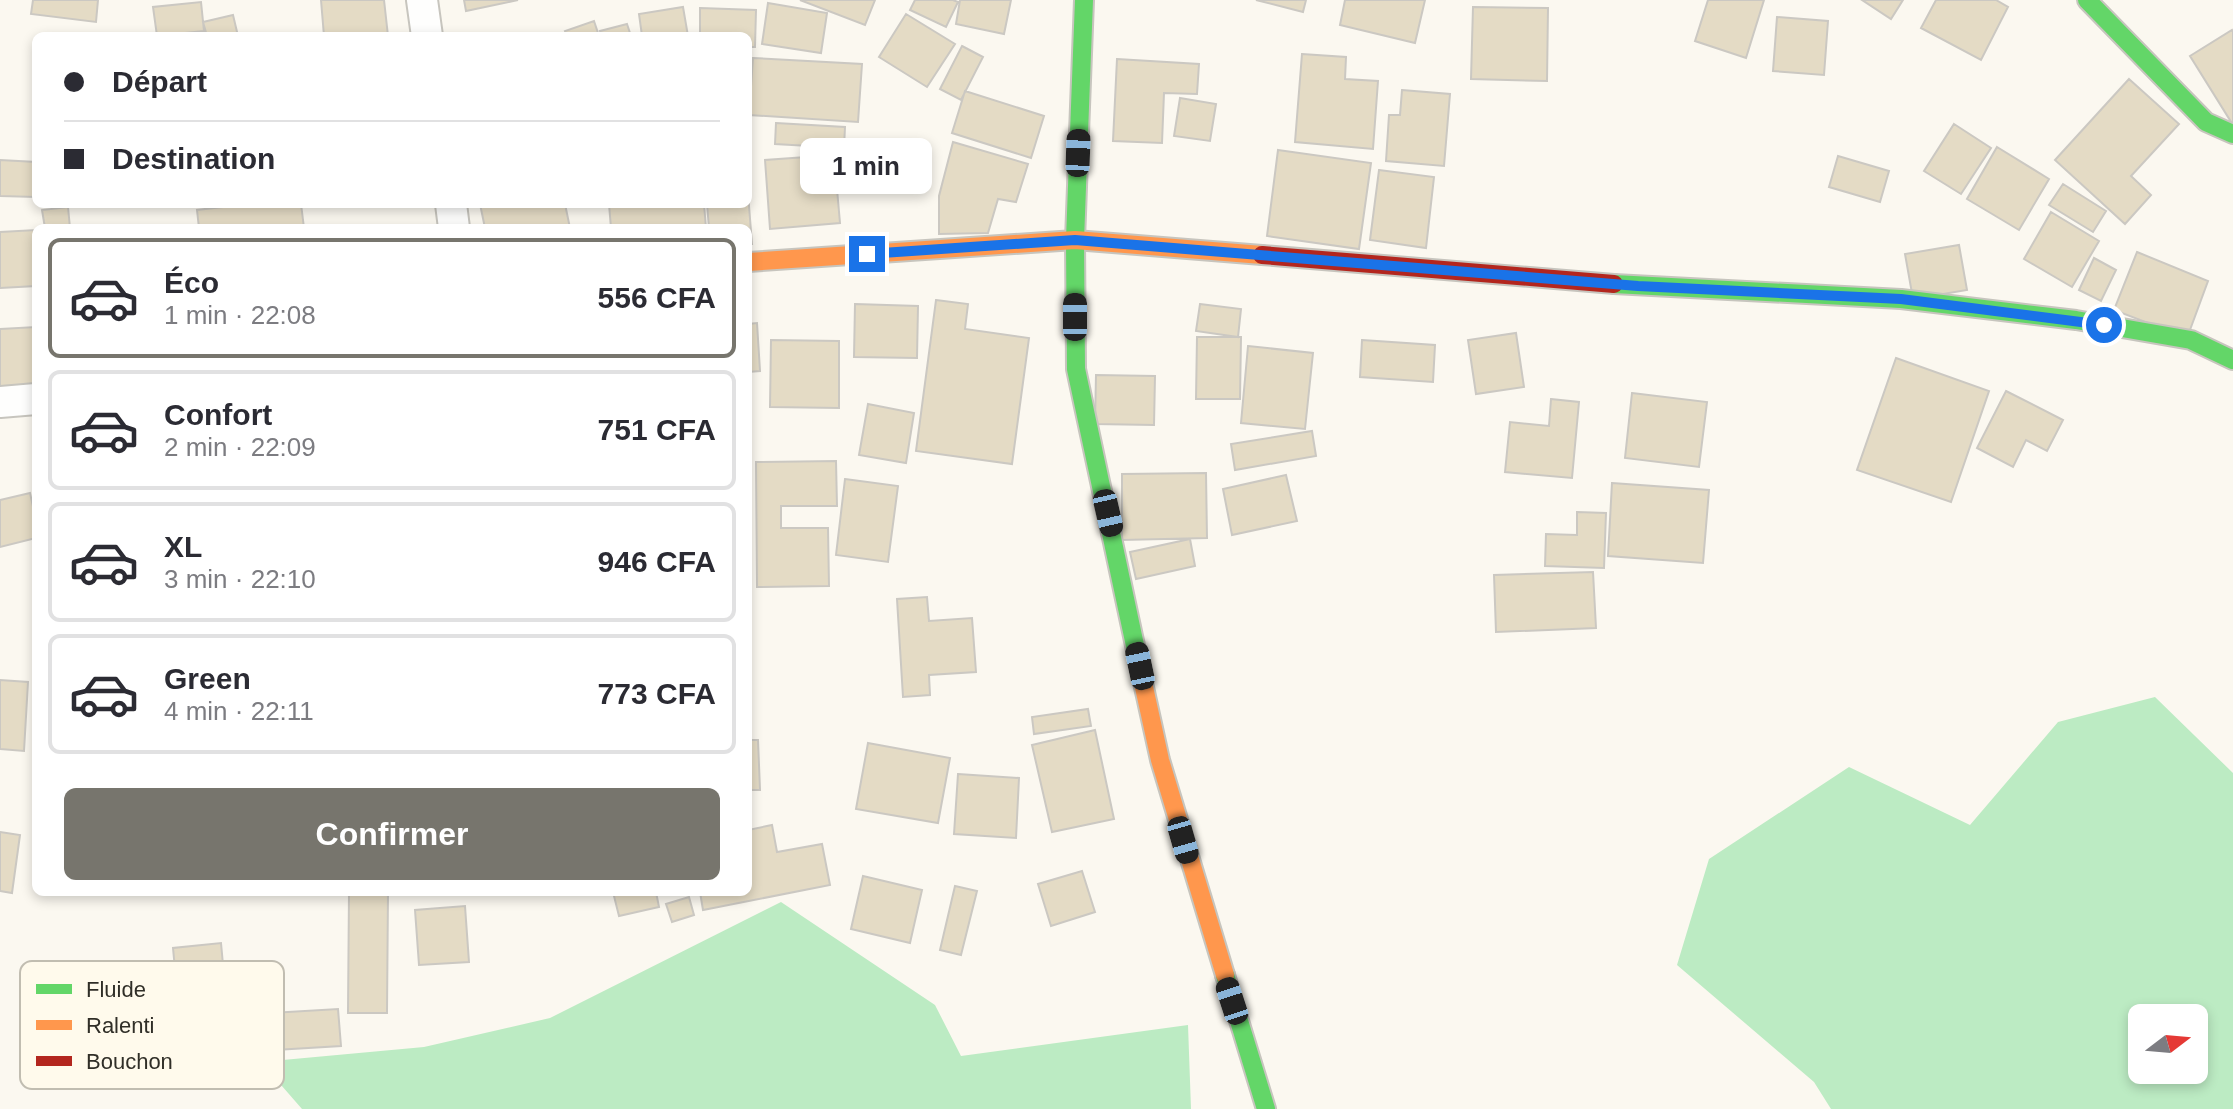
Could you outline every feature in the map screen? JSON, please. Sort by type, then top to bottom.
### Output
[{"type":"street","points":[[422,0],[426,32]]},
{"type":"street","points":[[1084,0],[1075,240],[1076,369],[1160,760],[1266,1109]]},
{"type":"street","points":[[2087,0],[2206,122],[2233,134]]},
{"type":"street","points":[[752,262],[1075,240],[1638,286],[1901,299],[2076,320],[2191,340],[2233,360]]},
{"type":"street","points":[[0,402],[32,399]]},
{"type":"green space","points":[[2155,697],[2233,773],[2233,1109],[1831,1109],[1814,1082],[1677,965],[1709,859],[1849,767],[1970,825],[2058,722]]},
{"type":"green space","points":[[781,902],[935,1005],[961,1056],[1188,1025],[1191,1109],[302,1109],[284,1088],[284,1060],[424,1047],[550,1018]]},
{"type":"building","points":[[33,0],[98,0],[96,22],[31,14]]},
{"type":"building","points":[[321,0],[384,0],[388,32],[324,32]]},
{"type":"building","points":[[464,0],[518,0],[466,11]]},
{"type":"building","points":[[800,0],[875,0],[865,25]]},
{"type":"building","points":[[915,0],[958,2],[946,27],[910,10]]},
{"type":"building","points":[[960,0],[1011,0],[1004,34],[956,24]]},
{"type":"building","points":[[1256,0],[1306,0],[1303,12]]},
{"type":"building","points":[[1345,0],[1425,0],[1415,43],[1340,25]]},
{"type":"building","points":[[1708,0],[1764,0],[1746,58],[1695,41]]},
{"type":"building","points":[[1862,0],[1903,0],[1891,19]]},
{"type":"building","points":[[1936,0],[1996,0],[2008,7],[1981,60],[1921,28]]},
{"type":"building","points":[[201,2],[204,31],[156,32],[153,7]]},
{"type":"building","points":[[768,3],[827,13],[821,53],[762,44]]},
{"type":"building","points":[[683,7],[687,32],[641,32],[639,14]]},
{"type":"building","points":[[1473,7],[1548,8],[1547,81],[1471,79]]},
{"type":"building","points":[[700,8],[756,10],[755,47],[752,47],[752,32],[700,32]]},
{"type":"building","points":[[906,14],[955,44],[927,87],[879,57]]},
{"type":"building","points":[[233,15],[237,32],[206,32],[203,22]]},
{"type":"building","points":[[1777,17],[1828,21],[1824,75],[1773,71]]},
{"type":"building","points":[[594,21],[598,32],[565,32]]},
{"type":"building","points":[[627,24],[630,32],[600,32]]},
{"type":"building","points":[[2233,32],[2233,125],[2190,56]]},
{"type":"building","points":[[962,46],[983,57],[961,100],[940,89]]},
{"type":"building","points":[[1302,54],[1346,57],[1345,79],[1378,81],[1373,149],[1295,142]]},
{"type":"building","points":[[753,58],[862,64],[858,122],[752,115]]},
{"type":"building","points":[[1117,59],[1199,64],[1197,94],[1164,93],[1162,143],[1113,141]]},
{"type":"building","points":[[2129,79],[2179,124],[2131,176],[2151,195],[2125,224],[2055,160]]},
{"type":"building","points":[[1402,90],[1450,94],[1444,166],[1386,161],[1389,115],[1400,115]]},
{"type":"building","points":[[965,91],[1044,116],[1031,158],[952,133]]},
{"type":"building","points":[[1180,98],[1216,104],[1210,141],[1174,136]]},
{"type":"building","points":[[776,123],[845,127],[844,148],[775,144]]},
{"type":"building","points":[[1954,124],[1991,148],[1961,194],[1924,171]]},
{"type":"building","points":[[953,142],[1028,164],[1016,202],[998,199],[988,233],[939,234],[939,196]]},
{"type":"building","points":[[1997,147],[2049,179],[2019,230],[1967,199]]},
{"type":"building","points":[[1278,150],[1371,163],[1359,249],[1267,236]]},
{"type":"building","points":[[834,155],[840,223],[770,229],[765,160]]},
{"type":"building","points":[[1838,156],[1889,171],[1880,202],[1829,187]]},
{"type":"building","points":[[0,160],[32,162],[32,197],[0,196]]},
{"type":"building","points":[[1379,170],[1434,177],[1426,248],[1370,240]]},
{"type":"building","points":[[2063,184],[2106,211],[2093,232],[2049,205]]},
{"type":"building","points":[[68,208],[70,224],[44,224],[42,210]]},
{"type":"building","points":[[302,208],[304,224],[199,224],[197,210]]},
{"type":"building","points":[[481,208],[566,208],[569,224],[484,224]]},
{"type":"building","points":[[609,208],[704,208],[706,224],[611,224]]},
{"type":"building","points":[[707,208],[749,208],[750,224],[709,224]]},
{"type":"building","points":[[2051,212],[2099,241],[2072,287],[2024,259]]},
{"type":"building","points":[[32,230],[32,286],[0,288],[0,232]]},
{"type":"building","points":[[1959,245],[1967,290],[1913,299],[1905,254]]},
{"type":"building","points":[[2137,252],[2208,281],[2187,338],[2114,310]]},
{"type":"building","points":[[2094,258],[2116,270],[2101,301],[2079,290]]},
{"type":"building","points":[[936,300],[968,304],[965,329],[1029,338],[1012,464],[916,451]]},
{"type":"building","points":[[855,304],[918,306],[917,358],[854,357]]},
{"type":"building","points":[[1200,304],[1241,309],[1238,337],[1196,331]]},
{"type":"building","points":[[757,323],[760,371],[752,372],[752,324]]},
{"type":"building","points":[[32,327],[32,392],[0,394],[0,329]]},
{"type":"building","points":[[1516,333],[1524,387],[1476,394],[1468,340]]},
{"type":"building","points":[[1197,337],[1241,337],[1240,399],[1196,399]]},
{"type":"building","points":[[771,340],[839,341],[839,408],[770,407]]},
{"type":"building","points":[[1362,340],[1435,345],[1433,382],[1360,377]]},
{"type":"building","points":[[1248,346],[1313,353],[1305,429],[1241,423]]},
{"type":"building","points":[[1896,358],[1989,391],[1951,502],[1857,470]]},
{"type":"building","points":[[1096,375],[1155,376],[1154,425],[1095,424]]},
{"type":"building","points":[[2006,391],[2063,420],[2047,451],[2026,440],[2013,467],[1977,448]]},
{"type":"building","points":[[1632,393],[1707,402],[1699,467],[1625,458]]},
{"type":"building","points":[[1551,399],[1579,402],[1572,478],[1505,472],[1510,422],[1549,426]]},
{"type":"building","points":[[868,404],[914,413],[906,463],[859,455]]},
{"type":"building","points":[[1312,431],[1316,456],[1235,470],[1231,444]]},
{"type":"building","points":[[836,461],[837,506],[781,506],[781,528],[828,528],[829,586],[757,587],[756,462]]},
{"type":"building","points":[[1206,473],[1207,538],[1122,540],[1122,474]]},
{"type":"building","points":[[1286,475],[1297,521],[1232,535],[1223,489]]},
{"type":"building","points":[[845,479],[898,486],[888,562],[836,555]]},
{"type":"building","points":[[1612,483],[1709,490],[1703,563],[1608,556]]},
{"type":"building","points":[[30,493],[32,539],[0,547],[0,500]]},
{"type":"building","points":[[1577,512],[1606,513],[1604,568],[1545,566],[1546,534],[1577,535]]},
{"type":"building","points":[[1190,539],[1195,566],[1136,579],[1130,552]]},
{"type":"building","points":[[1593,572],[1596,628],[1496,632],[1494,575]]},
{"type":"building","points":[[927,597],[929,621],[972,618],[976,672],[929,675],[930,695],[903,697],[897,599]]},
{"type":"building","points":[[0,680],[28,682],[24,751],[0,749]]},
{"type":"building","points":[[1088,709],[1091,726],[1034,734],[1032,717]]},
{"type":"building","points":[[1095,730],[1114,819],[1052,832],[1032,745]]},
{"type":"building","points":[[752,740],[758,740],[760,790],[752,790]]},
{"type":"building","points":[[868,743],[950,758],[938,823],[856,809]]},
{"type":"building","points":[[958,774],[1019,778],[1016,838],[954,834]]},
{"type":"building","points":[[772,825],[777,852],[822,844],[830,885],[703,910],[701,896],[752,896],[752,829]]},
{"type":"building","points":[[0,832],[20,835],[12,893],[0,891]]},
{"type":"building","points":[[1082,871],[1095,912],[1051,926],[1038,884]]},
{"type":"building","points":[[863,876],[922,890],[910,943],[851,929]]},
{"type":"building","points":[[955,886],[977,891],[961,955],[940,950]]},
{"type":"building","points":[[349,896],[388,896],[387,1013],[348,1013]]},
{"type":"building","points":[[614,896],[657,896],[659,907],[619,916]]},
{"type":"building","points":[[689,897],[694,915],[672,922],[666,904]]},
{"type":"building","points":[[465,906],[469,962],[419,965],[415,910]]},
{"type":"building","points":[[221,943],[223,961],[174,961],[173,948]]},
{"type":"building","points":[[338,1009],[341,1046],[284,1049],[284,1012]]},
{"type":"traffic: fast","points":[[1084,0],[1075,240],[1076,369],[1140,669]]},
{"type":"traffic: fast","points":[[2087,0],[2206,122],[2233,134]]},
{"type":"traffic: fast","points":[[1614,284],[1901,299],[2076,320],[2191,340],[2233,360]]},
{"type":"traffic: fast","points":[[1225,975],[1266,1109]]},
{"type":"traffic: slow","points":[[752,262],[1075,240],[1262,255]]},
{"type":"traffic: slow","points":[[1140,669],[1160,760],[1225,975]]},
{"type":"traffic: jam","points":[[1262,255],[1614,284]]},
{"type":"route","points":[[867,254],[1075,240],[1638,286],[1901,299],[2104,325]]}]
